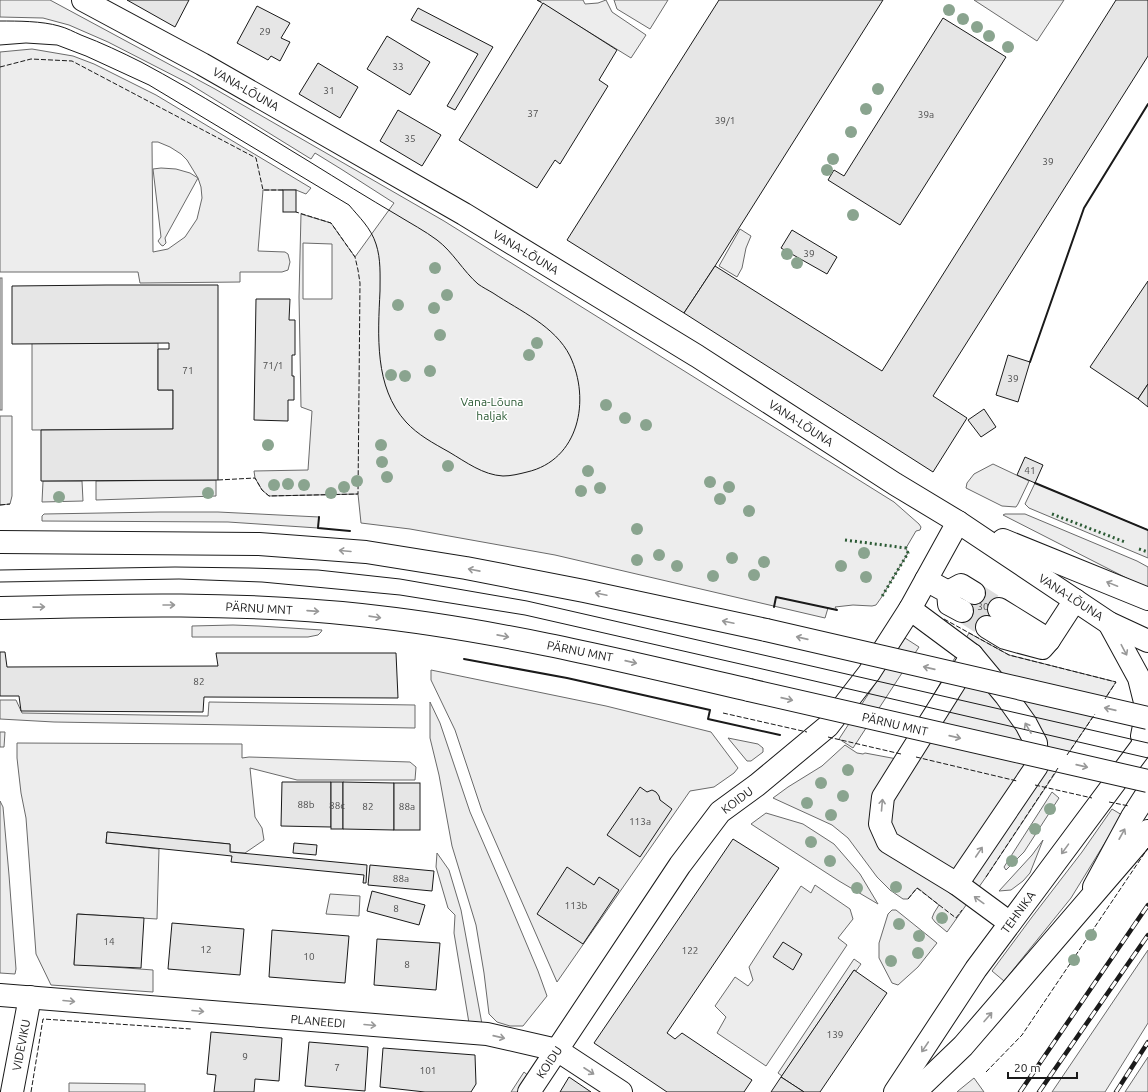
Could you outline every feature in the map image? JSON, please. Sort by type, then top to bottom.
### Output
[{"type":"street","name":"VANA-LÕUNA","points":[[83,0],[202,64],[471,218],[697,356],[895,484],[958,522],[1109,622],[1148,641]]},
{"type":"street","name":"VANA-LÕUNA","points":[[958,522],[1148,599]]},
{"type":"street","name":"KOIDU","points":[[529,1092],[680,865],[720,812],[757,785],[828,726],[869,673],[910,609],[958,522]]},
{"type":"street","points":[[0,542],[259,544],[366,552],[466,568],[584,591],[766,630],[1148,718]]},
{"type":"street","points":[[926,580],[948,592]]},
{"type":"street","points":[[948,592],[961,585],[974,593]]},
{"type":"street","points":[[948,592],[949,604],[962,611]]},
{"type":"street","points":[[987,627],[1005,638],[1042,648],[1049,640],[1075,600]]},
{"type":"street","name":"PÄRNU MNT","points":[[0,608],[144,605],[240,606],[361,615],[481,631],[614,658],[1148,782]]},
{"type":"street","points":[[910,609],[972,655],[1006,696],[1026,724],[1036,743],[1037,766],[957,884]]},
{"type":"street","points":[[999,609],[1049,640]]},
{"type":"street","points":[[1109,622],[1140,678],[1147,710],[1144,743]]},
{"type":"street","points":[[972,655],[882,797],[880,824],[888,842],[957,884],[1010,923]]},
{"type":"street","name":"TEHNIKA","points":[[895,1092],[976,969],[1144,743]]},
{"type":"street","points":[[1084,906],[1132,817],[1148,792]]},
{"type":"street","points":[[915,1092],[963,1046],[1148,831]]},
{"type":"street","name":"PLANEEDI","points":[[0,995],[487,1034],[557,1050],[622,1092]]},
{"type":"street","name":"VIDEVIKU","points":[[12,1092],[30,998]]},
{"type":"shaded area","name":"Vana-Lõuna haljak","points":[[0,0],[50,0],[215,89],[444,221],[894,502],[921,527],[920,530],[916,531],[906,548],[908,553],[881,598],[876,605],[872,606],[853,605],[835,607],[837,610],[828,608],[825,618],[555,555],[410,529],[361,523],[358,494],[269,496],[262,490],[255,478],[254,471],[308,470],[312,411],[301,407],[299,297],[301,214],[331,223],[355,257],[394,203],[315,153],[311,159],[188,83],[108,42],[69,25],[43,18],[0,17]],"holes":[[[303,243],[332,244],[332,299],[303,299]]]},
{"type":"shaded area","points":[[537,0],[583,0],[585,4],[598,3],[606,0],[612,12],[646,35],[631,58]]},
{"type":"shaded area","points":[[614,0],[668,0],[650,29],[617,9]]},
{"type":"shaded area","points":[[974,0],[1064,0],[1037,41]]},
{"type":"shaded area","points":[[32,49],[73,56],[94,64],[156,95],[311,188],[306,194],[296,190],[263,190],[258,251],[285,252],[288,254],[290,262],[288,270],[282,272],[240,272],[240,282],[140,283],[138,272],[0,272],[0,52]],"holes":[[[152,142],[158,142],[181,154],[187,160],[198,178],[202,198],[197,219],[185,237],[168,249],[153,252]]]},
{"type":"shaded area","points":[[153,169],[176,169],[190,173],[198,178],[165,238],[166,243],[163,246],[158,241],[161,237]]},
{"type":"shaded area","points":[[740,229],[751,236],[746,248],[742,268],[737,277],[719,266]]},
{"type":"shaded area","points":[[0,278],[2,278],[2,410],[0,410]]},
{"type":"shaded area","points":[[32,343],[158,343],[158,390],[173,390],[173,429],[32,430]]},
{"type":"shaded area","points":[[0,416],[12,416],[12,496],[10,504],[0,505]]},
{"type":"shaded area","points":[[993,464],[1029,481],[1016,507],[1002,506],[966,488],[967,483],[974,474]]},
{"type":"shaded area","points":[[216,480],[216,496],[96,500],[96,481]]},
{"type":"shaded area","points":[[43,481],[82,481],[83,501],[42,502]]},
{"type":"shaded area","points":[[1035,483],[1148,530],[1148,558],[1029,508],[1025,504]]},
{"type":"shaded area","points":[[218,512],[319,517],[318,528],[228,522],[42,521],[42,516],[44,514]]},
{"type":"shaded area","points":[[1025,514],[1137,561],[1148,567],[1148,589],[1003,515]]},
{"type":"shaded area","points":[[233,625],[322,630],[318,635],[308,637],[192,637],[192,626]]},
{"type":"shaded area","points":[[969,633],[1009,655],[1116,682],[986,877],[947,932],[932,918],[939,905],[919,889],[917,888],[908,899],[903,899],[890,890],[877,877],[848,838],[832,825],[773,798],[822,766],[845,745],[857,753],[897,759]]},
{"type":"shaded area","points":[[905,638],[919,647],[853,748],[839,739]]},
{"type":"shaded area","points":[[431,670],[606,706],[711,732],[738,768],[734,773],[714,787],[690,791],[557,982],[482,811],[455,730],[431,680]]},
{"type":"shaded area","points":[[0,700],[16,700],[22,713],[208,716],[209,702],[415,705],[415,728],[54,722],[0,719]]},
{"type":"shaded area","points":[[430,702],[440,723],[470,812],[538,971],[547,996],[523,1026],[510,1026],[497,1022],[489,1014],[476,925],[452,846],[439,775],[430,738]]},
{"type":"shaded area","points":[[0,732],[5,732],[4,747],[0,747]]},
{"type":"shaded area","points":[[728,738],[758,744],[763,748],[763,752],[751,761],[747,761]]},
{"type":"shaded area","points":[[17,743],[242,744],[242,758],[410,762],[416,767],[415,780],[297,780],[250,768],[255,817],[262,828],[264,840],[245,853],[230,852],[230,844],[107,832],[106,843],[159,849],[157,919],[78,914],[74,964],[153,970],[153,992],[51,985],[36,954],[26,818],[21,793]]},
{"type":"shaded area","points":[[1052,792],[1059,798],[1024,852],[1006,870],[1004,867]]},
{"type":"shaded area","points":[[0,801],[3,807],[9,875],[16,969],[15,974],[0,973]]},
{"type":"shaded area","points":[[1112,809],[1122,815],[1071,898],[1004,981],[992,971],[1082,852]]},
{"type":"shaded area","points":[[766,813],[803,824],[834,844],[860,874],[878,904],[839,881],[751,824]]},
{"type":"shaded area","points":[[1043,840],[1030,873],[1023,881],[1011,890],[999,891],[1032,855]]},
{"type":"shaded area","points":[[437,853],[449,870],[461,910],[482,1024],[469,1023],[454,933],[455,915],[448,908],[436,867]]},
{"type":"shaded area","points":[[815,885],[850,909],[853,919],[838,938],[847,945],[766,1066],[717,1033],[726,1017],[715,1006],[735,977],[748,986],[753,980],[749,967],[801,886],[811,893]]},
{"type":"shaded area","points":[[330,894],[360,896],[359,916],[326,914]]},
{"type":"shaded area","points":[[892,910],[896,910],[937,943],[918,967],[898,985],[892,983],[879,958],[879,943],[888,914]]},
{"type":"shaded area","points":[[1148,950],[1148,1023],[1105,1092],[1052,1092]]},
{"type":"shaded area","points":[[854,959],[861,964],[856,971],[854,970],[782,1076],[778,1073]]},
{"type":"shaded area","points":[[1148,1057],[1148,1092],[1125,1092]]},
{"type":"shaded area","points":[[524,1072],[531,1078],[522,1092],[511,1092]]},
{"type":"shaded area","points":[[974,1078],[984,1092],[957,1092],[958,1091]]},
{"type":"shaded area","points":[[69,1083],[145,1084],[145,1092],[69,1092]]},
{"type":"building","points":[[127,0],[189,0],[175,27]]},
{"type":"building","points":[[719,0],[883,0],[684,313],[567,240]]},
{"type":"building","points":[[1116,0],[1148,0],[1148,56],[933,396],[967,418],[933,472],[684,313],[715,266],[882,371]]},
{"type":"building","points":[[543,3],[617,50],[599,80],[608,86],[560,164],[555,160],[537,188],[459,140]]},
{"type":"building","points":[[257,6],[290,23],[281,38],[290,42],[280,61],[271,56],[268,60],[237,43]]},
{"type":"building","points":[[418,8],[493,47],[455,110],[447,106],[478,54],[411,20]]},
{"type":"building","points":[[943,18],[1006,57],[900,225],[828,180],[834,170],[844,176]]},
{"type":"building","points":[[387,36],[430,62],[410,95],[367,69]]},
{"type":"building","points":[[318,63],[358,87],[340,118],[299,94]]},
{"type":"building","points":[[398,110],[441,135],[422,166],[380,141]]},
{"type":"building","points":[[283,190],[296,190],[296,212],[283,212]]},
{"type":"building","points":[[792,230],[837,257],[827,274],[781,248]]},
{"type":"building","points":[[1148,281],[1148,384],[1138,399],[1090,367]]},
{"type":"building","points":[[218,285],[218,480],[41,481],[41,430],[173,429],[173,390],[158,390],[158,349],[169,349],[169,343],[12,344],[12,286]]},
{"type":"building","points":[[256,299],[290,299],[289,320],[295,320],[295,355],[292,355],[294,400],[288,400],[288,421],[254,420]]},
{"type":"building","points":[[1008,355],[1030,362],[1018,402],[996,395]]},
{"type":"building","points":[[1148,384],[1148,407],[1138,399]]},
{"type":"building","points":[[984,409],[996,427],[981,437],[968,420]]},
{"type":"building","points":[[1025,457],[1043,465],[1035,483],[1017,475]]},
{"type":"building","points":[[978,587],[1002,603],[985,629],[961,613]]},
{"type":"building","points":[[0,652],[5,652],[7,667],[218,666],[216,653],[396,653],[398,698],[204,697],[203,712],[21,711],[19,696],[0,696]]},
{"type":"building","points":[[282,782],[331,782],[331,827],[281,826]]},
{"type":"building","points":[[331,782],[343,782],[343,829],[331,829]]},
{"type":"building","points":[[343,782],[394,783],[394,830],[343,829]]},
{"type":"building","points":[[394,783],[420,783],[420,830],[394,830]]},
{"type":"building","points":[[640,787],[647,792],[652,790],[656,792],[660,800],[672,809],[640,857],[607,835]]},
{"type":"building","points":[[107,832],[230,844],[230,852],[367,865],[366,883],[363,883],[364,875],[231,862],[232,856],[106,843]]},
{"type":"building","points":[[733,839],[779,868],[667,1033],[675,1039],[682,1033],[752,1080],[744,1092],[667,1092],[594,1043]]},
{"type":"building","points":[[294,843],[317,845],[316,855],[293,853]]},
{"type":"building","points":[[370,865],[434,871],[432,891],[368,885]]},
{"type":"building","points":[[567,867],[594,885],[599,877],[619,890],[583,944],[537,914]]},
{"type":"building","points":[[372,891],[425,905],[419,925],[367,911]]},
{"type":"building","points":[[77,914],[144,918],[141,968],[74,965]]},
{"type":"building","points":[[172,923],[244,929],[240,975],[168,969]]},
{"type":"building","points":[[272,930],[349,936],[345,983],[269,977]]},
{"type":"building","points":[[377,939],[440,943],[436,990],[374,985]]},
{"type":"building","points":[[783,942],[802,954],[793,970],[773,957]]},
{"type":"building","points":[[854,970],[887,993],[820,1092],[804,1092],[781,1077]]},
{"type":"building","points":[[211,1032],[282,1038],[279,1081],[255,1079],[254,1092],[214,1092],[216,1075],[207,1074]]},
{"type":"building","points":[[309,1042],[368,1047],[365,1091],[305,1086]]},
{"type":"building","points":[[383,1048],[475,1055],[476,1084],[471,1092],[425,1092],[380,1087]]},
{"type":"building","points":[[569,1077],[591,1092],[560,1092]]},
{"type":"building","points":[[781,1077],[804,1092],[771,1092]]},
{"type":"tunnel","points":[[974,593],[999,609]]},
{"type":"tunnel","points":[[962,611],[987,627]]},
{"type":"tram line","points":[[0,21],[22,21],[52,24],[104,44],[141,62],[226,111],[437,240],[448,250],[478,284],[536,320],[563,345],[570,356],[576,373],[579,391],[579,409],[576,426],[569,442],[559,455],[545,465],[527,472],[503,476],[482,471],[421,435],[406,422],[388,393],[380,360],[380,273],[378,250],[374,238],[368,228],[349,205],[149,85],[86,56],[57,45],[26,43],[0,45]]},
{"type":"tram line","points":[[0,570],[175,567],[249,568],[318,570],[400,579],[527,601],[1148,743]]},
{"type":"tram line","points":[[0,582],[179,579],[262,582],[400,595],[525,615],[1148,758]]},
{"type":"railway","points":[[1020,1092],[1148,905]]},
{"type":"railway","points":[[1039,1092],[1148,935]]},
{"type":"railway","points":[[1116,1092],[1148,1042]]},
{"type":"hedge","points":[[1052,514],[1125,542]]},
{"type":"hedge","points":[[845,540],[906,548],[908,553],[881,598]]},
{"type":"hedge","points":[[1139,549],[1148,552]]},
{"type":"fence","points":[[537,0],[543,3]]},
{"type":"fence","points":[[0,67],[31,59],[72,61],[256,158],[263,190],[283,190]]},
{"type":"fence","points":[[218,480],[255,478],[262,490],[269,496],[358,494],[360,283],[358,270],[355,257],[331,223],[296,212]]},
{"type":"fence","points":[[0,505],[10,504]]},
{"type":"fence","points":[[944,619],[1009,655],[1116,682],[1105,699]]},
{"type":"fence","points":[[723,713],[807,732]]},
{"type":"fence","points":[[1067,755],[1095,714]]},
{"type":"fence","points":[[828,737],[901,754]]},
{"type":"fence","points":[[916,757],[1017,781]]},
{"type":"fence","points":[[986,877],[1058,768]]},
{"type":"fence","points":[[1035,785],[1092,798]]},
{"type":"fence","points":[[1109,802],[1129,806]]},
{"type":"fence","points":[[986,1072],[1022,1035],[1148,848]]},
{"type":"fence","points":[[908,899],[917,888],[956,918],[962,910]]},
{"type":"fence","points":[[31,1092],[43,1019],[191,1029]]},
{"type":"wall","points":[[1030,362],[1084,208],[1148,104]]},
{"type":"wall","points":[[1035,483],[1148,530]]},
{"type":"wall","points":[[319,517],[318,528],[350,531]]},
{"type":"wall","points":[[774,607],[776,597],[837,610]]},
{"type":"wall","points":[[464,659],[567,678],[710,710],[708,719],[780,735]]}]
